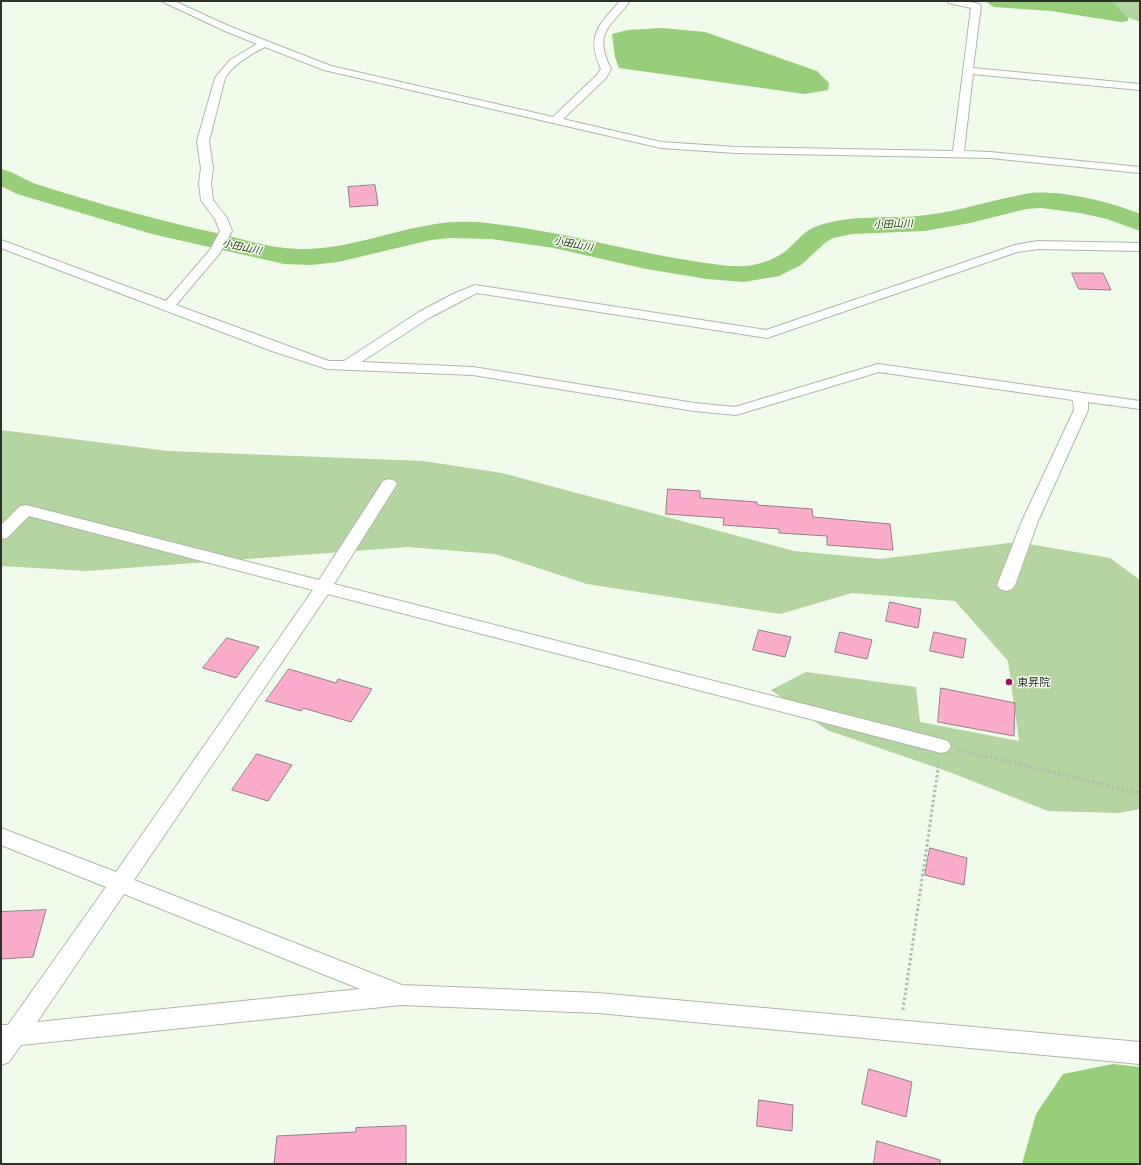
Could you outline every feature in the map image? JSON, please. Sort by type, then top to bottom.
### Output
[{"type":"street","points":[[166,1],[263,44],[328,68],[555,122],[676,147],[736,150],[958,153],[1140,170]]},
{"type":"street","points":[[555,122],[602,76],[606,69],[600,58],[597,44],[598,36],[625,1]]},
{"type":"street","points":[[952,1],[976,6],[958,153]]},
{"type":"street","points":[[168,307],[215,251],[226,231],[221,218],[207,200],[205,183],[207,168],[203,141],[220,78],[224,70],[236,59],[263,44]]},
{"type":"street","points":[[968,71],[1140,87]]},
{"type":"street","points":[[1,244],[284,351],[327,365],[345,367],[473,371],[694,407],[736,411],[878,368],[1140,405]]},
{"type":"street","points":[[345,367],[384,340],[456,297],[475,289],[767,334],[1015,249],[1038,245],[1140,247]]},
{"type":"street","points":[[1006,585],[1030,521],[1081,410],[1080,396]]},
{"type":"street","points":[[1,1054],[7,1036],[120,883],[238,714],[323,588],[389,484]]},
{"type":"street","points":[[1,534],[26,510],[323,588],[941,746]]},
{"type":"street","points":[[1,836],[401,995]]},
{"type":"street","points":[[7,1036],[401,995],[598,1003],[1140,1053]]},
{"type":"path","points":[[900,1030],[941,746],[1140,793]]},
{"type":"shaded area","points":[[985,1],[1114,1],[1116,6],[1128,18],[1128,21],[1121,22],[1051,11],[994,7]]},
{"type":"shaded area","points":[[1084,1],[1140,1],[1140,22]]},
{"type":"shaded area","points":[[662,28],[705,32],[817,71],[829,83],[828,90],[805,94],[619,68],[615,57],[612,34],[628,30]]},
{"type":"shaded area","points":[[1,430],[168,451],[423,461],[502,473],[794,551],[880,559],[1017,542],[1110,558],[1140,580],[1140,809],[1119,813],[1048,811],[952,773],[827,730],[771,690],[806,672],[916,687],[920,722],[1019,741],[1008,661],[955,601],[852,593],[780,614],[587,584],[495,554],[408,547],[87,571],[1,566]]},
{"type":"shaded area","points":[[1113,1064],[1140,1067],[1140,1164],[1022,1164],[1036,1114],[1063,1074]]},
{"type":"building","points":[[375,185],[378,205],[350,207],[348,187]]},
{"type":"building","points":[[1072,273],[1103,273],[1111,290],[1079,289]]},
{"type":"building","points":[[668,489],[700,491],[700,498],[757,502],[757,505],[812,509],[813,517],[890,524],[893,550],[827,545],[827,536],[779,533],[779,529],[723,525],[724,518],[666,514]]},
{"type":"building","points":[[890,602],[921,609],[918,628],[886,621]]},
{"type":"building","points":[[759,630],[791,637],[785,657],[753,650]]},
{"type":"building","points":[[840,632],[872,640],[867,659],[835,652]]},
{"type":"building","points":[[934,632],[966,639],[963,658],[930,651]]},
{"type":"building","points":[[227,638],[259,647],[236,678],[203,668]]},
{"type":"building","points":[[289,669],[336,683],[338,679],[372,689],[351,722],[303,708],[301,711],[266,701]]},
{"type":"building","points":[[941,688],[1015,703],[1014,736],[938,722]]},
{"type":"building","points":[[257,754],[292,765],[268,801],[232,790]]},
{"type":"building","points":[[930,848],[967,858],[964,885],[925,875]]},
{"type":"building","points":[[46,910],[33,957],[1,959],[1,912]]},
{"type":"building","points":[[869,1069],[912,1082],[906,1117],[862,1104]]},
{"type":"building","points":[[759,1100],[793,1105],[792,1131],[757,1126]]},
{"type":"building","points":[[406,1126],[406,1164],[274,1164],[277,1136],[356,1132],[356,1128]]},
{"type":"building","points":[[877,1141],[940,1160],[940,1164],[874,1164]]},
{"type":"waterway","name":"小田山川","points":[[1,176],[26,189],[161,229],[284,256],[311,257],[338,254],[431,232],[449,230],[491,231],[554,240],[646,261],[707,271],[744,274],[769,270],[792,259],[817,236],[825,232],[852,226],[925,223],[970,215],[1026,201],[1041,200],[1080,205],[1115,213],[1140,223]]},
{"type":"place","name":"東昇院","points":[[1009,682]]}]
